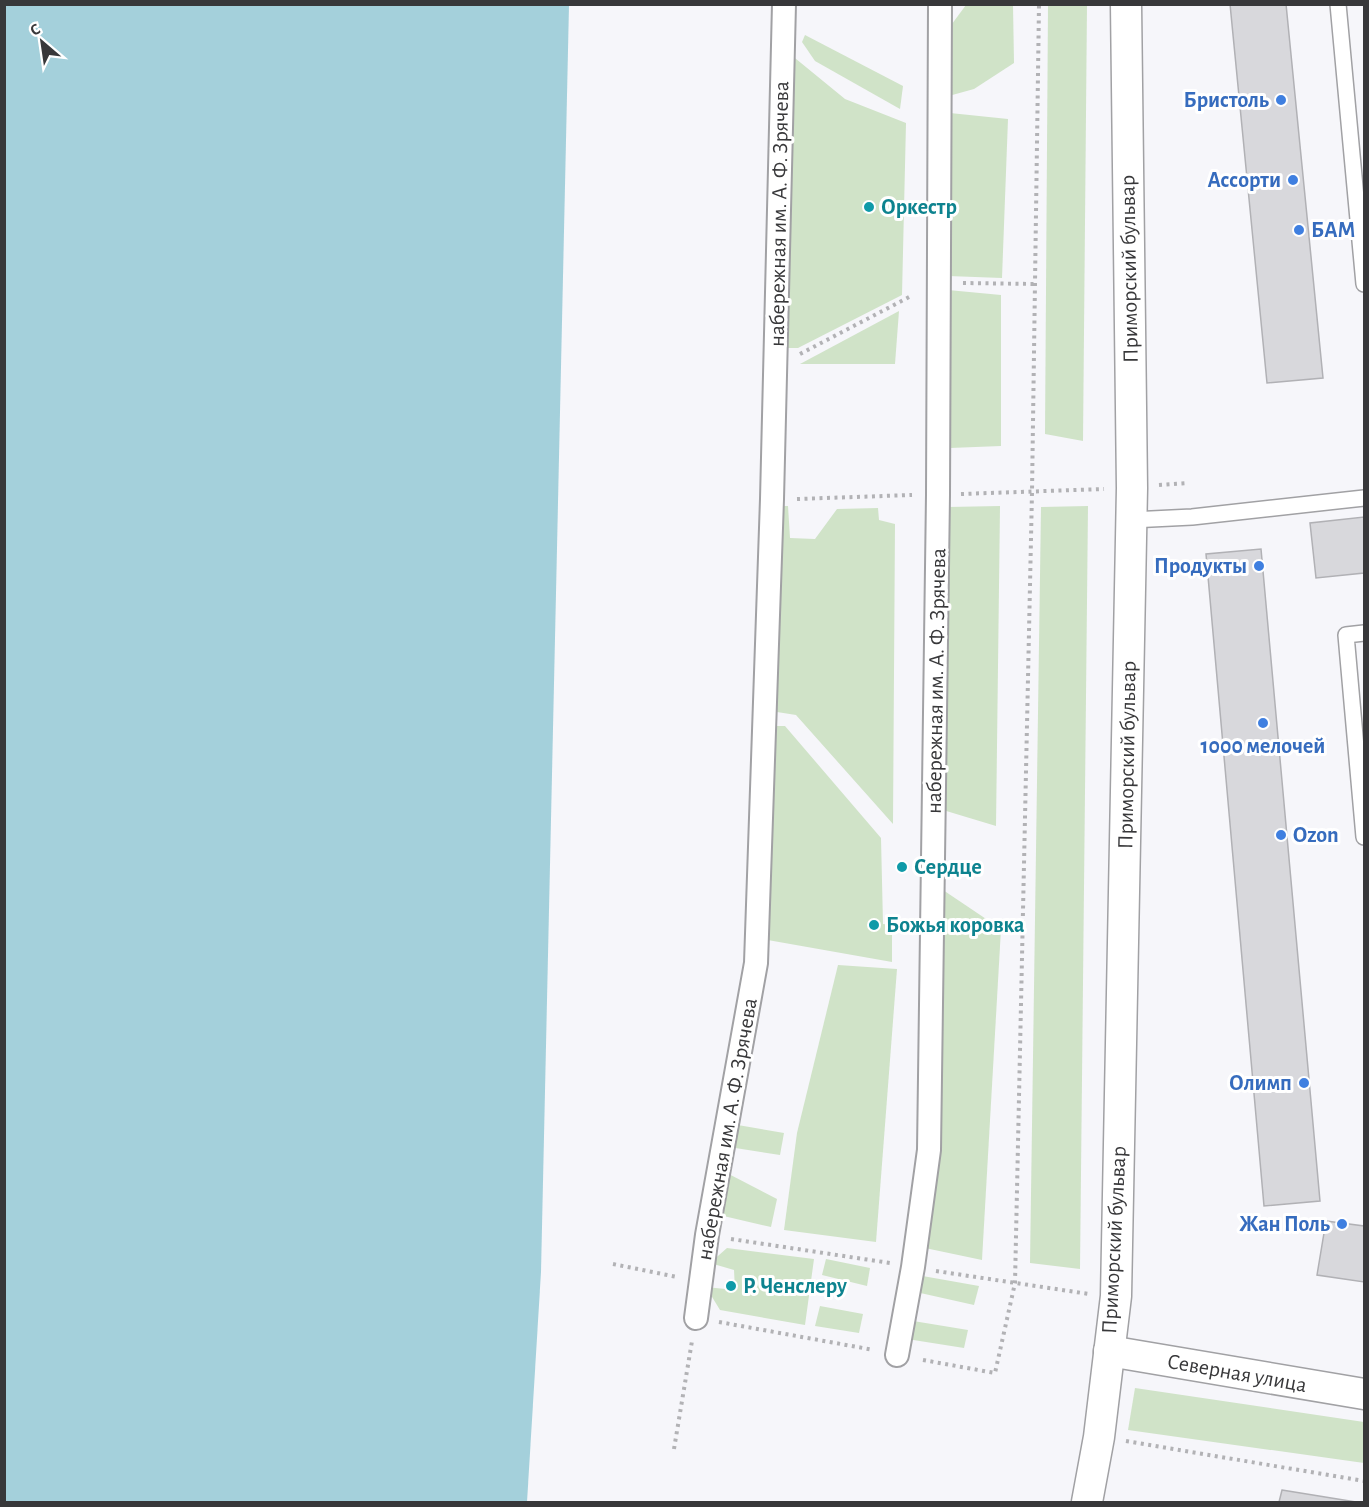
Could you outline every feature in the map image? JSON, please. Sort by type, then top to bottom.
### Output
[{"type":"street","name":"набережная им. А. Ф. Зрячева","points":[[696,1318],[707,1235],[756,963],[776,366],[784,4]]},
{"type":"street","name":"набережная им. А. Ф. Зрячева","points":[[897,1355],[913,1267],[929,1150],[938,495],[940,4]]},
{"type":"street","name":"Приморский бульвар","points":[[1087,1503],[1099,1437],[1116,1296],[1132,488],[1126,4]]},
{"type":"street","name":"Северная улица","points":[[1109,1351],[1365,1394]]},
{"type":"lane","points":[[1338,4],[1365,284]]},
{"type":"lane","points":[[1131,520],[1192,517],[1365,498]]},
{"type":"lane","points":[[1365,633],[1346,635],[1365,837]]},
{"type":"path","points":[[674,1449],[696,1318],[995,1373],[1015,1283],[1032,492],[1039,4]]},
{"type":"path","points":[[776,366],[939,282],[1035,284]]},
{"type":"path","points":[[772,499],[1032,492],[1188,483]]},
{"type":"path","points":[[613,1264],[652,1272]]},
{"type":"path","points":[[1099,1437],[1365,1481]]},
{"type":"green space","points":[[966,5],[1013,5],[1014,63],[974,89],[945,97],[946,32]]},
{"type":"green space","points":[[1048,5],[1087,5],[1083,441],[1045,434]]},
{"type":"green space","points":[[805,35],[903,86],[900,109],[815,61],[802,42]]},
{"type":"green space","points":[[790,54],[845,99],[906,123],[902,295],[798,348],[782,348]]},
{"type":"green space","points":[[950,113],[1008,119],[1002,278],[948,276]]},
{"type":"green space","points":[[948,290],[1001,295],[1001,446],[950,448]]},
{"type":"green space","points":[[899,311],[895,364],[800,364]]},
{"type":"green space","points":[[780,506],[788,506],[790,538],[815,539],[837,509],[878,508],[879,520],[895,524],[893,824],[796,715],[777,712]]},
{"type":"green space","points":[[1000,506],[996,826],[943,810],[948,507]]},
{"type":"green space","points":[[1088,506],[1080,1269],[1030,1263],[1041,507]]},
{"type":"green space","points":[[764,726],[785,726],[881,838],[883,924],[892,925],[892,962],[757,938]]},
{"type":"green space","points":[[943,890],[1001,929],[982,1260],[925,1248]]},
{"type":"green space","points":[[838,965],[897,969],[876,1242],[784,1230],[797,1133]]},
{"type":"green space","points":[[732,1124],[784,1133],[780,1155],[729,1147]]},
{"type":"green space","points":[[723,1171],[777,1199],[771,1227],[715,1214]]},
{"type":"green space","points":[[727,1248],[814,1259],[805,1325],[720,1310],[706,1287],[735,1290],[734,1270],[710,1263]]},
{"type":"green space","points":[[826,1259],[870,1268],[867,1286],[822,1275]]},
{"type":"green space","points":[[900,1272],[979,1286],[974,1305],[898,1288]]},
{"type":"green space","points":[[820,1306],[863,1314],[859,1333],[815,1326]]},
{"type":"green space","points":[[895,1318],[968,1330],[964,1348],[888,1336]]},
{"type":"green space","points":[[1135,1388],[1364,1422],[1364,1463],[1128,1430]]},
{"type":"water","points":[[5,4],[569,5],[541,1272],[527,1502],[5,1502]]},
{"type":"building","points":[[1230,4],[1286,4],[1323,378],[1267,383]]},
{"type":"building","points":[[1364,517],[1364,573],[1316,578],[1310,523]]},
{"type":"building","points":[[1261,549],[1320,1201],[1264,1206],[1206,554]]},
{"type":"building","points":[[1326,1221],[1364,1226],[1364,1282],[1317,1275]]},
{"type":"building","points":[[1282,1490],[1356,1502],[1279,1502]]},
{"type":"place","name":"Бристоль","points":[[1281,100]]},
{"type":"place","name":"Ассорти","points":[[1293,180]]},
{"type":"place","name":"Оркестр","points":[[869,207]]},
{"type":"place","name":"БАМ","points":[[1299,230]]},
{"type":"place","name":"Продукты","points":[[1259,566]]},
{"type":"place","name":"1000 мелочей","points":[[1263,723]]},
{"type":"place","name":"Ozon","points":[[1281,835]]},
{"type":"place","name":"Сердце","points":[[902,867]]},
{"type":"place","name":"Божья коровка","points":[[874,925]]},
{"type":"place","name":"Олимп","points":[[1304,1083]]},
{"type":"place","name":"Жан Поль","points":[[1342,1224]]},
{"type":"place","name":"Р. Ченслеру","points":[[731,1286]]}]
